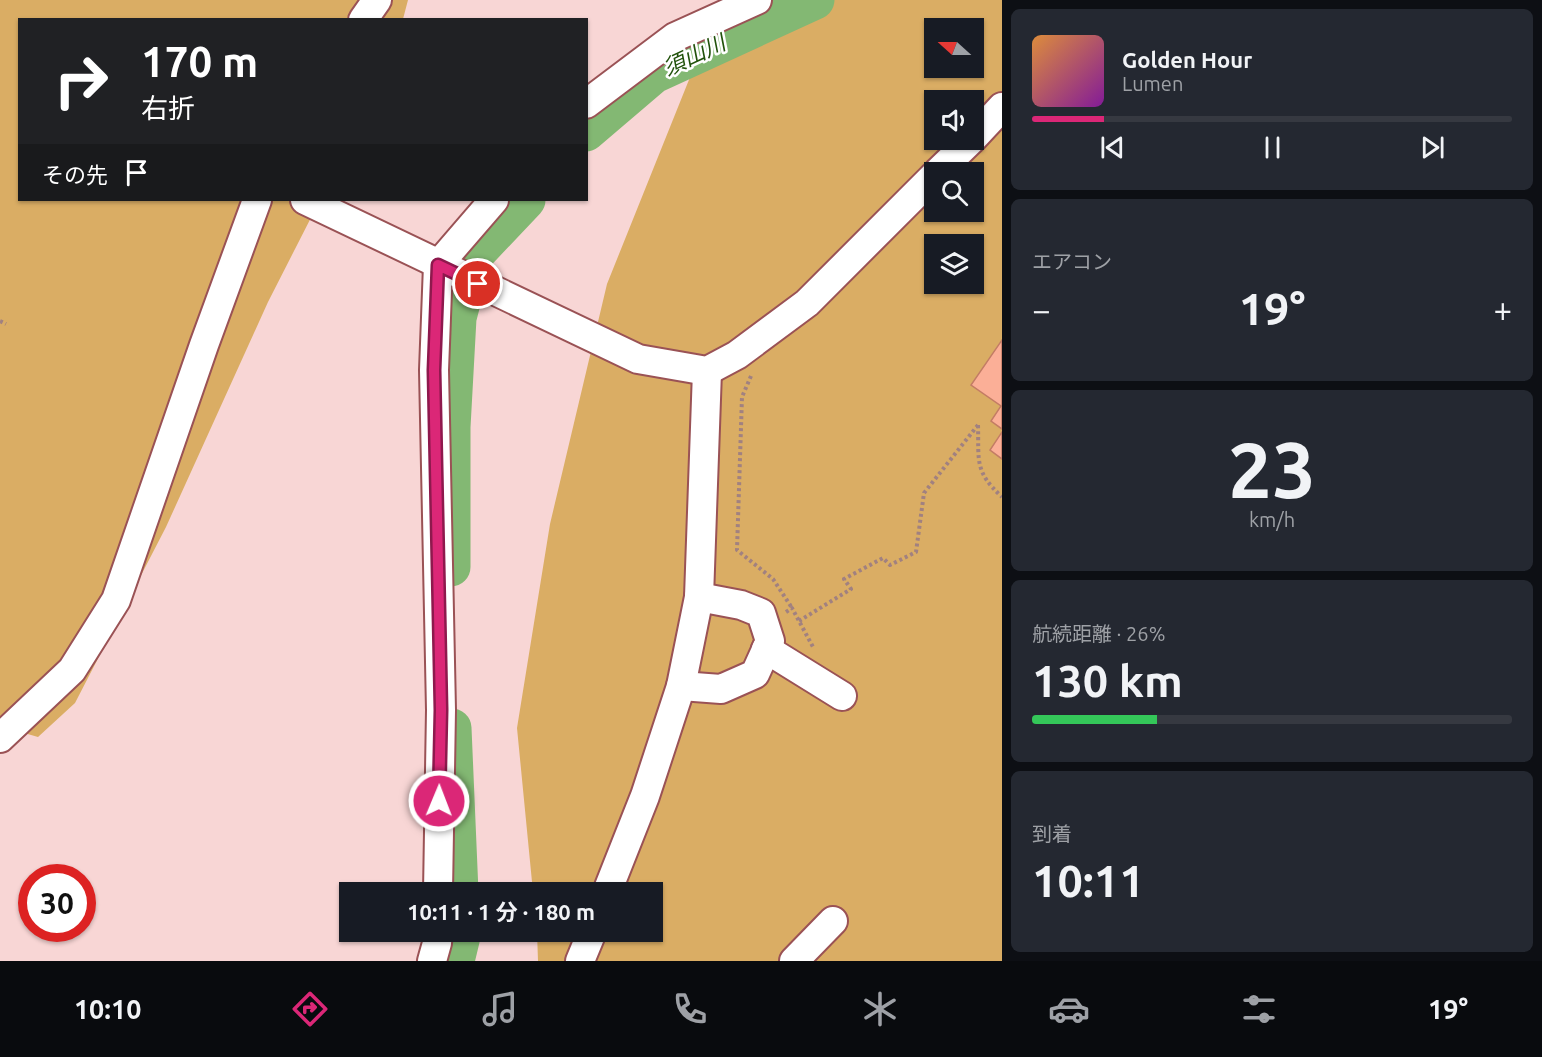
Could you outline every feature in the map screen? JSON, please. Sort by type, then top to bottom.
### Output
[{"type":"street","points":[[364,18],[377,0]]},
{"type":"street","points":[[588,102],[675,37],[757,0]]},
{"type":"street","points":[[984,126],[1002,107]]},
{"type":"street","points":[[948,162],[960,150]]},
{"type":"street","points":[[307,201],[638,359],[707,371],[737,355],[807,303],[924,186]]},
{"type":"street","points":[[0,738],[72,670],[116,600],[257,201]]},
{"type":"street","points":[[438,882],[441,710],[434,370],[438,265],[493,201]]},
{"type":"street","points":[[611,882],[645,796],[681,686],[699,597],[707,371]]},
{"type":"street","points":[[681,686],[721,689],[755,674],[766,638],[761,613],[741,605],[699,597]]},
{"type":"street","points":[[766,638],[842,696]]},
{"type":"street","points":[[794,961],[833,921]]},
{"type":"street","points":[[432,961],[437,942]]},
{"type":"street","points":[[580,961],[588,942]]},
{"type":"path","points":[[0,321],[6,324]]},
{"type":"path","points":[[753,372],[742,397],[737,550],[773,579],[792,608],[811,646],[819,653]]},
{"type":"path","points":[[799,621],[851,589],[844,579],[883,558],[890,565],[916,552],[924,493],[978,425],[979,469],[985,482],[1002,496]]},
{"type":"path","points":[[766,638],[792,608]]},
{"type":"shaded area","points":[[0,0],[408,0],[403,18],[18,18],[18,201],[319,201],[268,302],[166,527],[75,703],[38,737],[0,726]]},
{"type":"shaded area","points":[[721,0],[1002,0],[1002,961],[538,961],[537,942],[663,942],[663,882],[532,882],[517,728],[550,524],[607,284]]},
{"type":"building","points":[[1002,340],[1002,429],[991,421],[1001,406],[971,385]]},
{"type":"building","points":[[1002,432],[1002,459],[990,450]]},
{"type":"waterway","name":"須山川","points":[[588,130],[654,74],[815,0]]},
{"type":"waterway","name":"須山川","points":[[451,567],[451,427],[457,318],[473,256],[525,201]]},
{"type":"waterway","name":"須山川","points":[[452,728],[459,882]]},
{"type":"waterway","name":"須山川","points":[[455,961],[460,942]]},
{"type":"route","points":[[439,801],[441,710],[434,370],[438,265],[478,284]]}]
